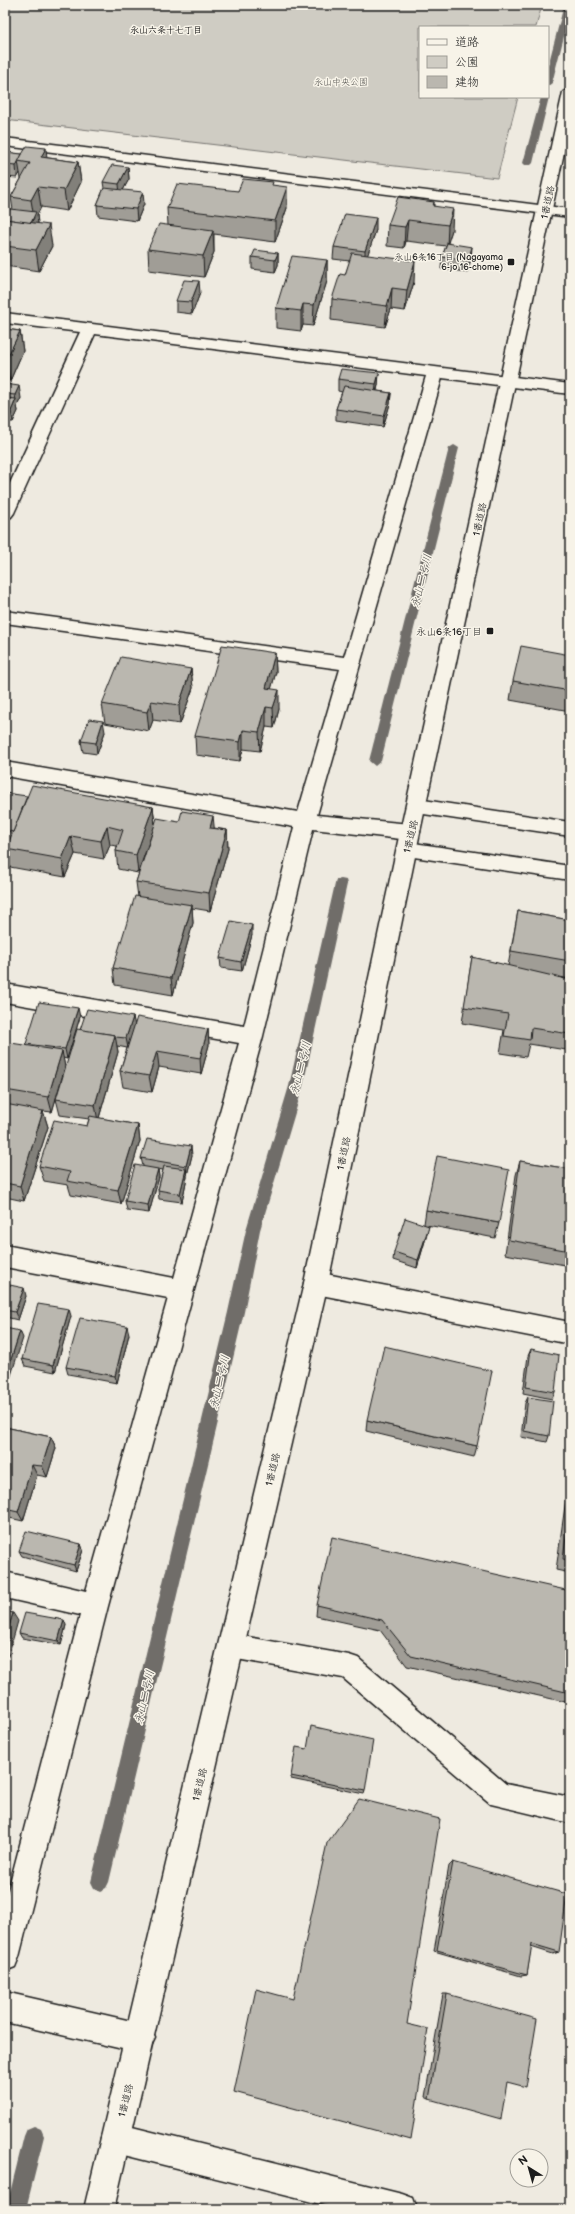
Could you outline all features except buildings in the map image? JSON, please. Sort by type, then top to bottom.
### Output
[{"type":"street","name":"1番道路","points":[[99,2209],[316,1283],[409,840],[546,210],[570,92]]},
{"type":"street","points":[[5,142],[570,213]]},
{"type":"street","points":[[5,318],[435,374],[509,381],[570,389]]},
{"type":"street","points":[[5,513],[89,330]]},
{"type":"street","points":[[5,1956],[95,1606],[252,1036],[305,821],[349,664],[435,374]]},
{"type":"street","points":[[5,471],[22,474]]},
{"type":"street","points":[[5,617],[349,664]]},
{"type":"street","points":[[5,769],[409,840]]},
{"type":"street","points":[[5,993],[252,1036]]},
{"type":"street","points":[[5,1256],[182,1290]]},
{"type":"street","points":[[316,1283],[570,1333]]},
{"type":"street","points":[[5,1585],[95,1606]]},
{"type":"street","points":[[5,2007],[140,2038]]},
{"type":"street","points":[[116,2138],[402,2209]]},
{"type":"lane","points":[[417,806],[570,828]]},
{"type":"lane","points":[[409,840],[570,873]]},
{"type":"lane","points":[[231,1646],[349,1667],[500,1795],[570,1810]]},
{"type":"green space","name":"永山中央公園","points":[[5,5],[542,5],[536,26],[419,26],[419,98],[518,98],[497,178],[5,120]]},
{"type":"waterway","name":"永山二号川","points":[[549,79],[568,5]]},
{"type":"waterway","name":"永山二号川","points":[[528,163],[545,98]]},
{"type":"waterway","name":"永山二号川","points":[[375,761],[454,448]]},
{"type":"waterway","name":"永山二号川","points":[[100,1882],[236,1312],[253,1230],[296,1086],[341,884]]},
{"type":"waterway","name":"永山二号川","points":[[16,2209],[34,2136]]},
{"type":"place","name":"永山6条16丁目 (Nagayama 6-jo 16-chome)","points":[[511,262]]},
{"type":"place","name":"永山6条16丁目","points":[[490,631]]},
{"type":"district","name":"永山六条十七丁目","points":[[166,30]]}]
